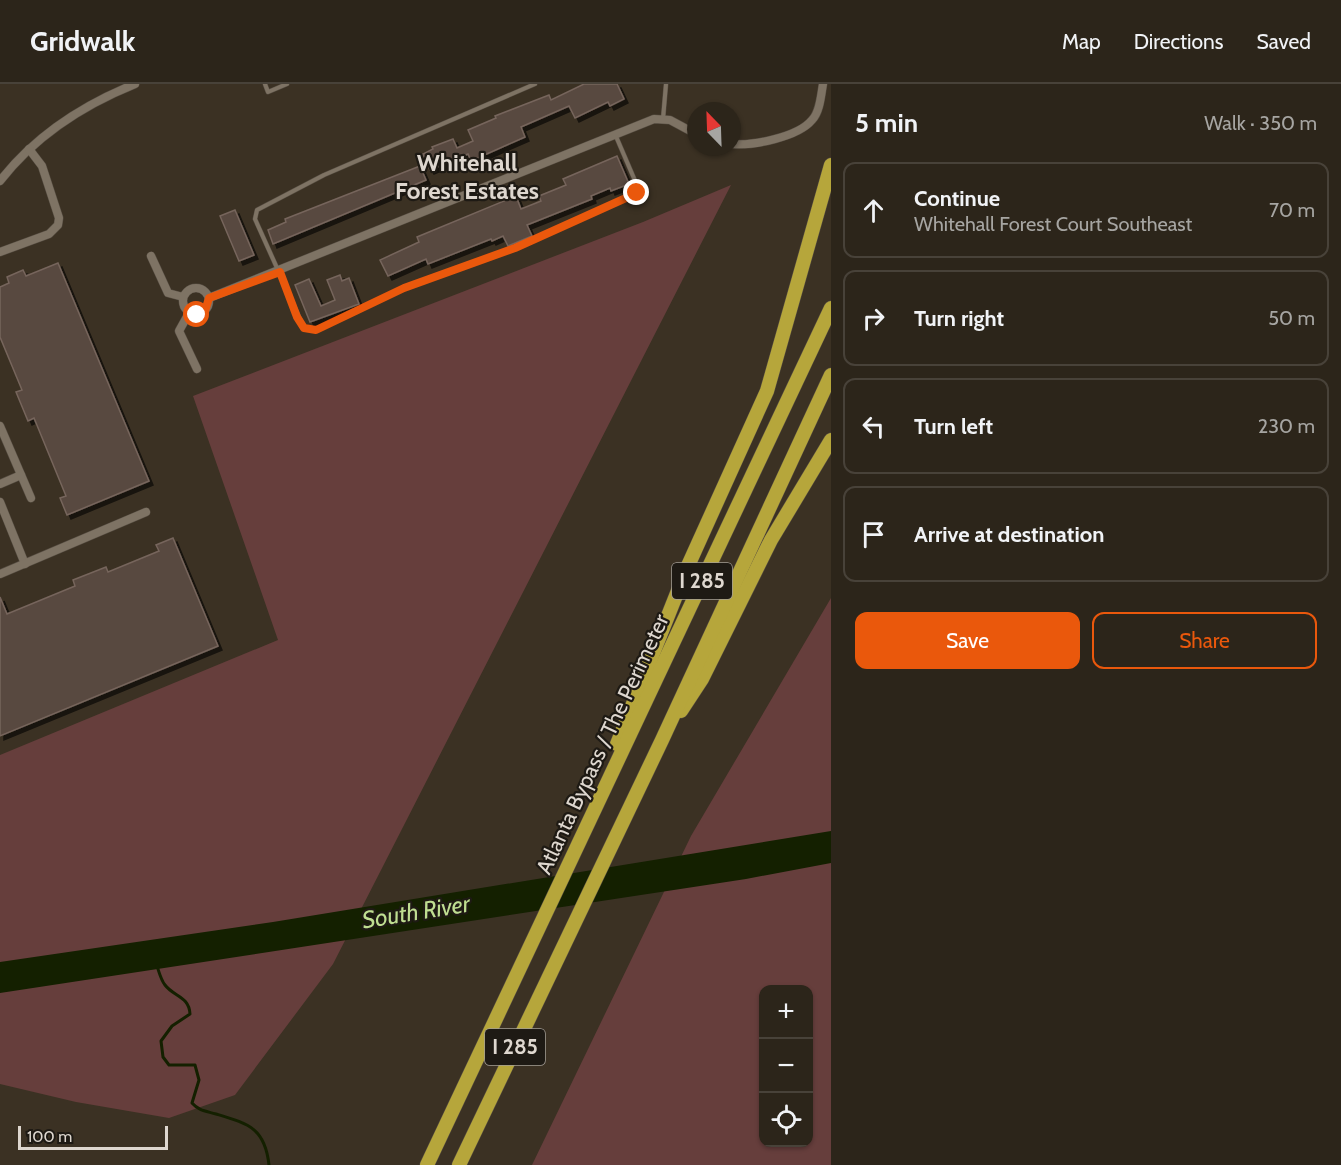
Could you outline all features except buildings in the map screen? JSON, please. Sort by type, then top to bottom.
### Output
[{"type":"highway","points":[[573,855],[687,568],[767,391],[831,165]]},
{"type":"highway","name":"Atlanta Bypass / The Perimeter","points":[[427,1165],[831,308]]},
{"type":"highway","name":"I 285","points":[[459,1165],[662,740],[831,375]]},
{"type":"highway","points":[[662,740],[702,679],[771,540],[831,440]]},
{"type":"street","points":[[0,181],[38,139],[80,112],[135,84]]},
{"type":"street","points":[[741,143],[764,142],[802,128],[813,120],[823,84]]},
{"type":"street","points":[[209,298],[280,272],[654,119],[670,120],[687,129]]},
{"type":"street","points":[[0,252],[57,229],[59,219],[42,166],[29,148]]},
{"type":"street","points":[[151,256],[168,293],[183,297]]},
{"type":"street","points":[[196,288],[204,291],[209,298],[205,311],[197,315],[189,313],[183,306],[183,297],[188,291],[196,288]]},
{"type":"street","points":[[189,313],[179,330],[197,369]]},
{"type":"street","points":[[0,426],[31,498]]},
{"type":"street","points":[[0,484],[21,475]]},
{"type":"street","points":[[0,502],[25,564]]},
{"type":"street","points":[[0,574],[146,512]]},
{"type":"lane","points":[[265,84],[268,92],[286,84]]},
{"type":"lane","points":[[536,84],[324,175],[256,210],[255,219],[280,272],[297,317],[304,328],[316,330],[404,288],[515,248],[637,193],[636,183],[615,134]]},
{"type":"lane","points":[[663,119],[666,84]]},
{"type":"shaded area","points":[[731,185],[333,964],[235,1095],[169,1118],[76,1102],[0,1084],[0,755],[278,640],[193,396],[643,222]]},
{"type":"shaded area","points":[[831,598],[831,1165],[532,1165],[691,836]]},
{"type":"water","name":"South River","points":[[831,831],[831,863],[746,879],[0,993],[0,962],[273,922]]},
{"type":"waterway","points":[[157,966],[164,983],[184,1000],[190,1014],[172,1026],[161,1041],[163,1057],[169,1065],[195,1065],[199,1080],[192,1103],[200,1109],[238,1121],[253,1129],[264,1143],[269,1165]]},
{"type":"district","name":"Whitehall Forest Estates","points":[[467,177]]},
{"type":"route","points":[[197,315],[208,307],[209,298],[280,272],[297,317],[304,328],[316,330],[404,288],[515,248],[637,193]]}]
